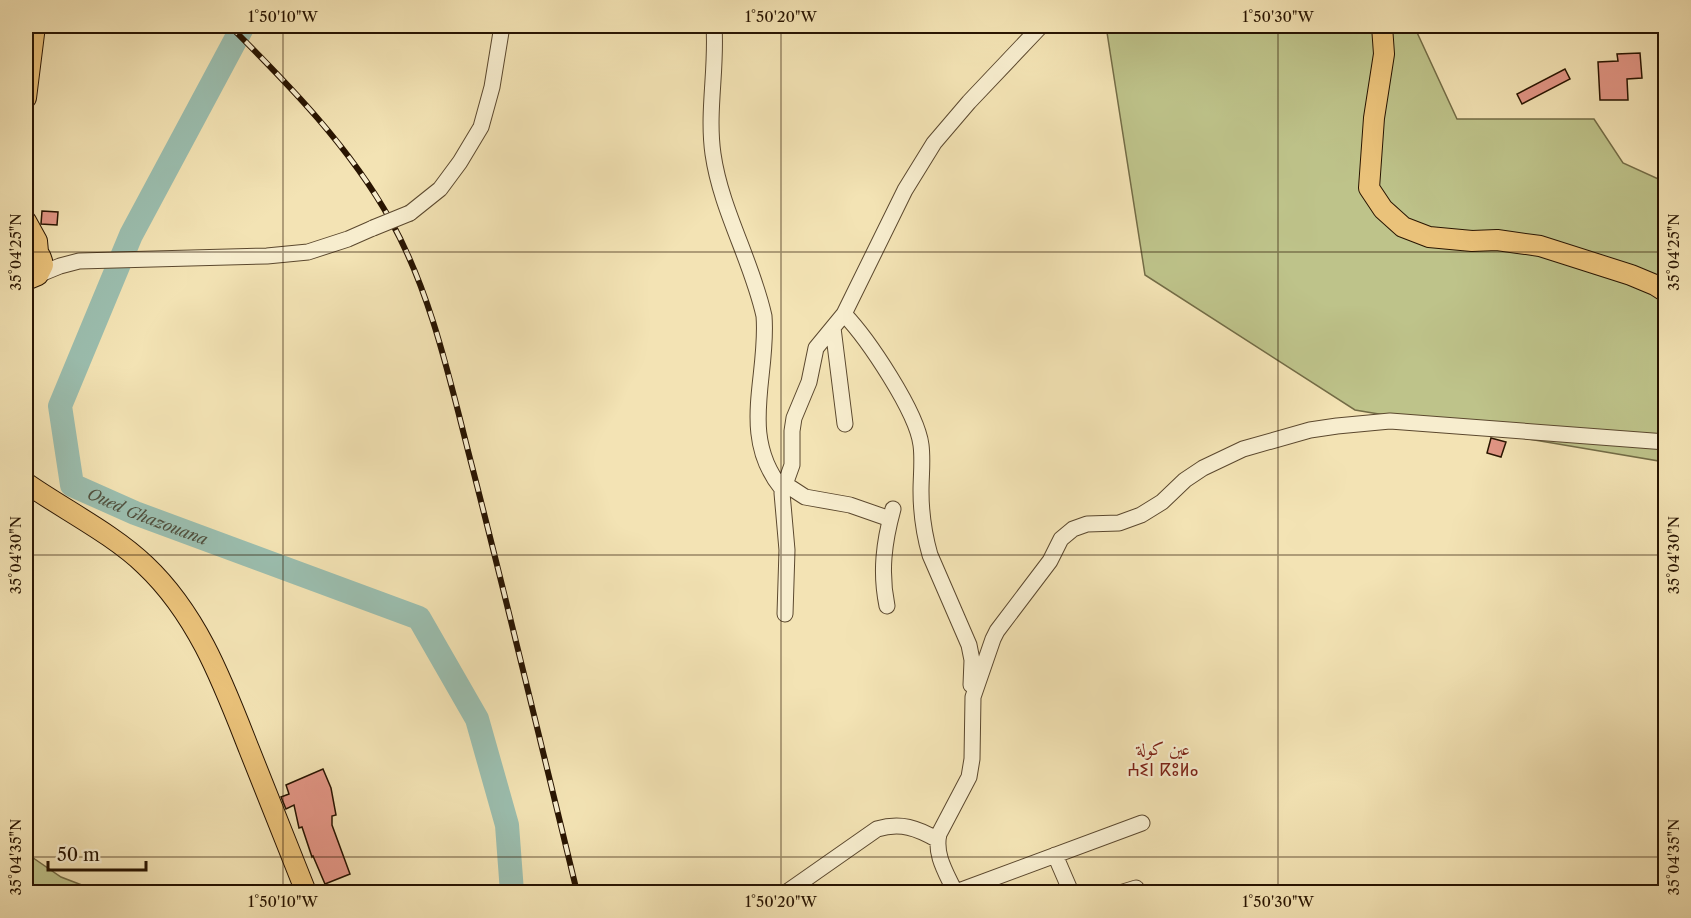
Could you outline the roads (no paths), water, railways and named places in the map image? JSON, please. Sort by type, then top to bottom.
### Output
[{"type":"main road","points":[[26,98],[36,26]]},
{"type":"main road","points":[[1382,26],[1384,54],[1374,118],[1369,188],[1383,209],[1403,227],[1429,237],[1472,241],[1497,240],[1540,246],[1630,275],[1655,285],[1665,292]]},
{"type":"main road","points":[[26,221],[37,241],[34,251],[43,264],[31,281]]},
{"type":"main road","points":[[26,483],[145,564],[175,599],[198,631],[222,681],[306,892]]},
{"type":"street","points":[[31,281],[60,266],[79,261],[267,256],[308,252],[348,239],[410,213],[440,189],[481,127],[492,87],[502,26]]},
{"type":"street","points":[[714,26],[711,129],[713,155],[719,182],[764,316],[765,331],[757,401],[758,426],[767,463],[784,487],[805,497],[892,514],[886,537],[883,571],[883,588],[887,606]]},
{"type":"street","points":[[785,614],[787,550],[782,502],[784,487],[792,465],[793,425],[809,382],[814,354],[819,343],[844,314],[919,165],[951,122],[1041,26]]},
{"type":"street","points":[[34,251],[79,261]]},
{"type":"street","points":[[844,314],[866,342],[915,422],[921,445],[921,502],[926,541],[969,645],[972,660],[972,759],[969,777],[938,840],[939,857],[956,892],[1142,823]]},
{"type":"street","points":[[833,328],[845,424]]},
{"type":"street","points":[[973,697],[997,631],[1050,561],[1061,539],[1067,533],[1086,524],[1119,523],[1141,515],[1203,468],[1243,449],[1310,430],[1390,421],[1665,442]]},
{"type":"street","points":[[786,892],[877,829],[894,825],[911,826],[938,840]]},
{"type":"street","points":[[1055,855],[1071,892]]},
{"type":"waterway","name":"Oued Ghazouana","points":[[243,26],[131,235],[60,406],[72,485],[135,513],[419,618],[477,719],[507,825],[512,892]]},
{"type":"railway","points":[[230,26],[296,94],[338,142],[375,194],[406,250],[440,342],[577,892]]},
{"type":"district","name":"عين كولة ⵄⵉⵏ ⴽⵓⵍⴰ","points":[[1163,759]]}]
